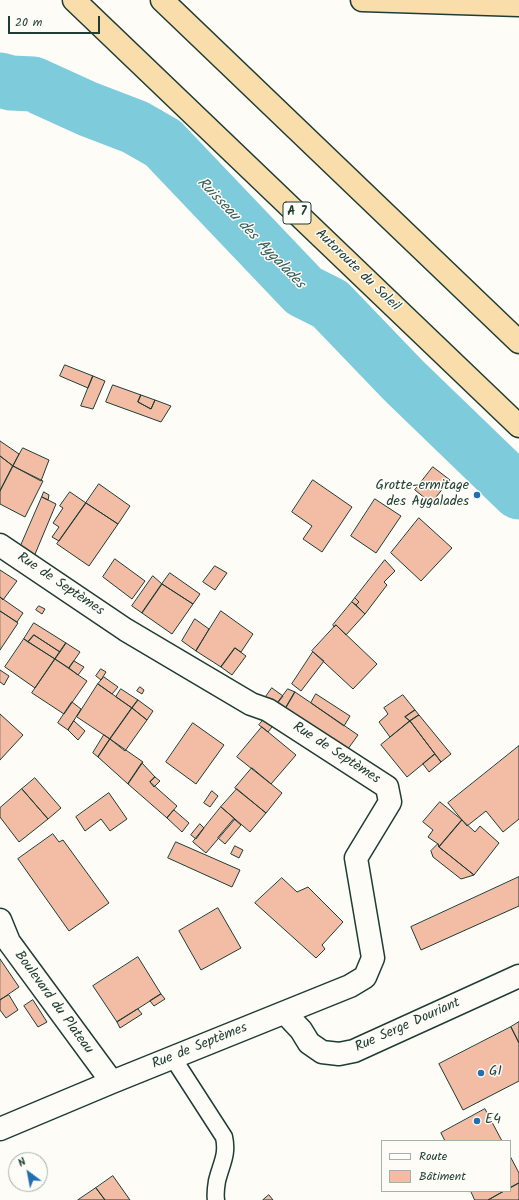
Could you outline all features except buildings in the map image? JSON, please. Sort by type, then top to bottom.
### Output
[{"type":"highway","name":"Autoroute du Soleil","points":[[74,0],[519,426]]},
{"type":"highway","points":[[162,0],[519,342]]},
{"type":"highway","points":[[362,0],[519,5]]},
{"type":"street","name":"Rue de Septèmes","points":[[0,545],[126,630],[251,704],[268,710],[387,787],[390,802],[356,858],[373,958],[365,977],[350,986],[0,1129]]},
{"type":"street","name":"Boulevard du Plateau","points":[[0,920],[9,942],[112,1082]]},
{"type":"street","name":"Rue Serge Douriant","points":[[285,1013],[302,1030],[309,1042],[322,1052],[339,1054],[354,1051],[519,976]]},
{"type":"lane","points":[[173,1058],[224,1137],[226,1155],[216,1182],[216,1200]]},
{"type":"waterway","name":"Ruisseau des Aygalades","points":[[0,80],[11,83],[33,84],[88,109],[135,127],[163,143],[304,291],[330,304],[404,381],[519,492]]},
{"type":"place","name":"Grotte-ermitage des Aygalades","points":[[477,495]]},
{"type":"place","name":"G1","points":[[481,1073]]},
{"type":"place","name":"E4","points":[[477,1121]]}]
